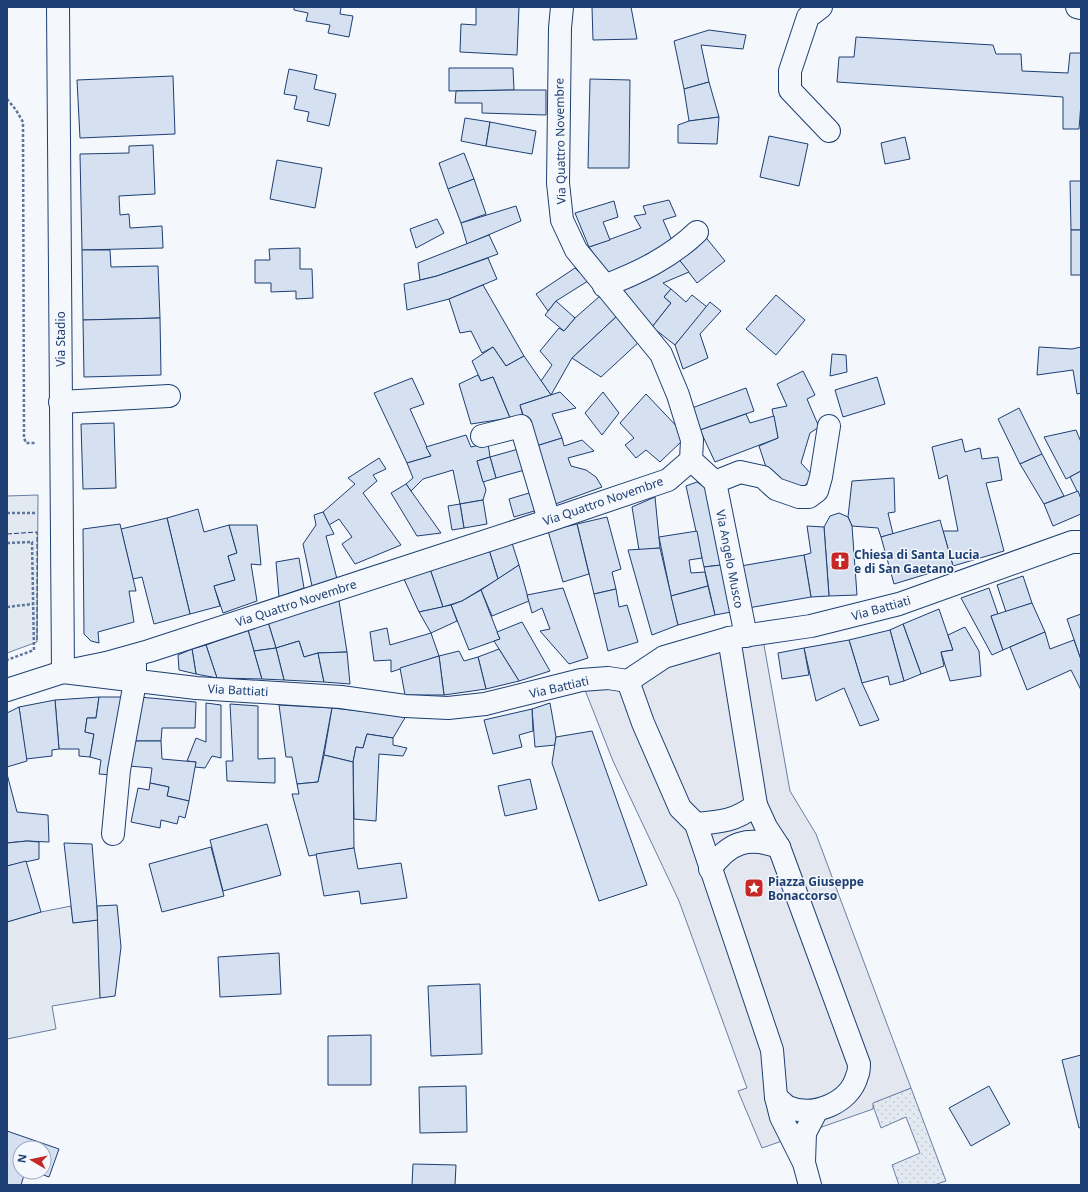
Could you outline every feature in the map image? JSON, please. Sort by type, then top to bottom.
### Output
[{"type":"street","name":"Via Stadio","points":[[58,7],[60,402],[64,672]]},
{"type":"street","name":"Via Quattro Novembre","points":[[7,690],[64,672],[106,663],[550,520],[668,480],[691,460],[692,440],[678,394],[661,354],[576,250],[562,220],[558,183],[560,28],[562,7]]},
{"type":"street","points":[[821,7],[808,17],[790,70],[790,90],[829,131]]},
{"type":"street","points":[[1077,7],[1081,8]]},
{"type":"street","points":[[604,286],[631,275],[668,256],[697,232]]},
{"type":"street","points":[[60,402],[169,396]]},
{"type":"street","points":[[482,436],[521,426],[550,520]]},
{"type":"street","points":[[691,460],[715,482],[740,472],[763,477],[776,489],[799,497],[809,497],[816,491],[821,477],[829,426]]},
{"type":"street","name":"Via Angelo Musco","points":[[715,482],[738,637],[756,805],[766,826],[779,847],[859,1064],[857,1076],[851,1089],[834,1104],[817,1110]]},
{"type":"street","name":"Via Battiati","points":[[64,672],[135,682],[235,691],[341,696],[405,706],[448,708],[485,704],[581,680],[608,678],[628,681],[664,657],[738,637],[811,626],[899,604],[1072,542],[1081,542]]},
{"type":"street","points":[[113,834],[120,770],[135,682],[134,654]]},
{"type":"street","points":[[628,681],[643,724],[680,808],[696,824],[772,1050],[776,1097],[781,1118],[804,1163],[810,1185]]},
{"type":"street","points":[[696,824],[728,821],[742,816],[756,805]]},
{"type":"street","points":[[710,868],[719,856],[732,846],[748,842],[764,842],[779,847]]},
{"type":"street","points":[[776,1097],[788,1106],[802,1110],[817,1110],[805,1133],[804,1163]]},
{"type":"path","points":[[7,513],[38,513]]},
{"type":"path","points":[[7,543],[32,542],[34,650],[7,660]]},
{"type":"path","points":[[7,607],[33,604]]},
{"type":"shaded area","points":[[38,495],[37,642],[7,653],[7,496]]},
{"type":"shaded area","name":"Piazza Giuseppe Bonaccorso","points":[[762,634],[790,791],[816,834],[911,1088],[873,1103],[873,1109],[762,1148],[738,1091],[747,1088],[679,901],[613,761],[585,690]]},
{"type":"shaded area","points":[[71,906],[73,923],[98,920],[100,998],[52,1006],[56,1029],[7,1039],[7,922],[41,912]]},
{"type":"shaded area","points":[[911,1088],[946,1181],[934,1185],[899,1185],[892,1165],[920,1153],[906,1117],[881,1128],[872,1103]]},
{"type":"building","points":[[294,7],[341,7],[340,14],[353,16],[349,37],[328,33],[330,25],[306,21],[308,13],[294,10]]},
{"type":"building","points":[[476,7],[519,7],[517,55],[460,52],[461,24],[476,25]]},
{"type":"building","points":[[592,7],[631,7],[637,39],[593,40]]},
{"type":"building","points":[[709,30],[746,35],[743,49],[701,45],[709,82],[684,89],[674,41]]},
{"type":"building","points":[[856,37],[993,45],[996,54],[1021,54],[1022,71],[1068,73],[1070,53],[1081,53],[1081,103],[1079,129],[1063,129],[1063,97],[837,82],[839,57],[854,57]]},
{"type":"building","points":[[449,68],[513,68],[514,90],[449,91]]},
{"type":"building","points":[[289,69],[317,75],[314,89],[336,94],[329,126],[307,121],[309,112],[294,109],[297,96],[284,94]]},
{"type":"building","points":[[173,76],[175,134],[80,138],[77,80]]},
{"type":"building","points":[[590,79],[630,80],[629,168],[588,168]]},
{"type":"building","points":[[709,82],[719,117],[689,121],[684,89]]},
{"type":"building","points":[[546,90],[546,115],[482,113],[482,103],[455,103],[456,91]]},
{"type":"building","points":[[719,117],[717,144],[678,143],[678,125],[689,121]]},
{"type":"building","points":[[465,118],[490,122],[486,146],[461,141]]},
{"type":"building","points":[[490,122],[536,131],[532,154],[486,146]]},
{"type":"building","points":[[769,136],[808,144],[799,186],[760,177]]},
{"type":"building","points":[[905,137],[910,159],[885,164],[881,143]]},
{"type":"building","points":[[153,145],[155,194],[119,196],[120,215],[129,214],[130,228],[162,226],[163,248],[82,250],[80,154],[129,153],[129,146]]},
{"type":"building","points":[[464,153],[474,179],[448,189],[439,163]]},
{"type":"building","points":[[277,160],[322,168],[315,208],[270,199]]},
{"type":"building","points":[[474,179],[486,214],[461,223],[448,189]]},
{"type":"building","points":[[1070,181],[1081,181],[1081,230],[1071,230]]},
{"type":"building","points":[[669,200],[676,216],[663,220],[674,245],[615,276],[605,270],[589,247],[641,228],[634,216],[646,214],[643,206]]},
{"type":"building","points":[[614,201],[618,217],[603,222],[610,240],[589,247],[575,213]]},
{"type":"building","points":[[516,206],[521,221],[467,244],[461,223]]},
{"type":"building","points":[[437,219],[444,233],[416,248],[410,229]]},
{"type":"building","points":[[1071,230],[1081,230],[1081,275],[1071,275]]},
{"type":"building","points":[[489,235],[498,254],[437,276],[420,280],[418,263]]},
{"type":"building","points":[[704,235],[725,261],[697,283],[677,257]]},
{"type":"building","points":[[300,248],[300,269],[312,269],[313,298],[296,299],[296,291],[271,292],[271,283],[255,283],[255,260],[270,260],[269,249]]},
{"type":"building","points":[[82,250],[110,250],[111,267],[158,266],[160,318],[83,320]]},
{"type":"building","points":[[677,257],[689,272],[663,283],[671,289],[664,297],[671,303],[652,327],[620,288]]},
{"type":"building","points":[[488,258],[497,279],[449,299],[407,310],[404,284],[437,276]]},
{"type":"building","points":[[575,268],[588,281],[556,301],[548,311],[536,294]]},
{"type":"building","points":[[483,285],[524,356],[506,366],[493,347],[482,353],[471,331],[460,333],[449,299]]},
{"type":"building","points":[[671,289],[686,302],[692,295],[707,307],[675,345],[652,327],[671,303],[664,297]]},
{"type":"building","points":[[776,295],[805,320],[776,355],[746,329]]},
{"type":"building","points":[[600,296],[617,316],[572,358],[551,395],[541,381],[552,365],[540,351],[559,328],[564,331],[575,318]]},
{"type":"building","points":[[556,301],[575,318],[564,331],[545,315]]},
{"type":"building","points":[[710,302],[721,311],[700,334],[708,358],[683,369],[675,345]]},
{"type":"building","points":[[617,316],[640,341],[601,377],[572,358]]},
{"type":"building","points":[[160,318],[161,375],[84,377],[83,320]]},
{"type":"building","points":[[493,347],[506,366],[524,356],[551,395],[520,405],[523,416],[510,418],[493,377],[481,381],[472,361]]},
{"type":"building","points":[[1039,347],[1072,349],[1081,347],[1081,393],[1077,394],[1073,370],[1037,375]]},
{"type":"building","points":[[832,354],[846,355],[847,372],[830,376]]},
{"type":"building","points":[[803,371],[815,395],[807,399],[819,427],[810,433],[801,463],[814,477],[801,489],[768,473],[759,446],[778,438],[772,409],[787,406],[777,384]]},
{"type":"building","points":[[478,375],[481,381],[493,377],[510,418],[471,424],[459,384]]},
{"type":"building","points":[[877,377],[885,404],[843,417],[835,390]]},
{"type":"building","points":[[412,378],[424,404],[410,409],[431,456],[407,463],[374,393]]},
{"type":"building","points":[[746,388],[754,411],[700,430],[692,408]]},
{"type":"building","points":[[560,392],[576,408],[552,414],[562,438],[533,447],[520,405]]},
{"type":"building","points":[[603,392],[619,413],[602,435],[585,413]]},
{"type":"building","points":[[646,394],[682,432],[682,441],[660,462],[646,450],[636,458],[625,445],[634,438],[620,423]]},
{"type":"building","points":[[1019,408],[1042,454],[1020,464],[998,419]]},
{"type":"building","points":[[746,414],[750,423],[774,416],[778,438],[715,462],[700,430]]},
{"type":"building","points":[[114,423],[116,488],[83,489],[81,424]]},
{"type":"building","points":[[1076,430],[1081,442],[1081,471],[1066,479],[1044,437]]},
{"type":"building","points":[[466,435],[471,447],[488,443],[490,457],[477,461],[486,490],[483,500],[460,504],[453,470],[423,479],[411,491],[406,484],[413,478],[407,463],[431,456],[426,447]]},
{"type":"building","points":[[562,438],[564,446],[582,440],[594,451],[568,458],[571,466],[586,470],[596,477],[602,487],[550,506],[533,447]]},
{"type":"building","points":[[962,439],[965,452],[980,448],[982,459],[998,457],[1002,480],[986,483],[1004,551],[953,566],[943,531],[958,531],[947,475],[939,479],[932,447]]},
{"type":"building","points":[[522,448],[528,469],[496,478],[490,457]]},
{"type":"building","points":[[1042,454],[1064,496],[1044,504],[1020,464]]},
{"type":"building","points":[[490,457],[496,478],[483,482],[477,461]]},
{"type":"building","points":[[379,458],[386,469],[373,475],[377,481],[363,493],[401,545],[355,564],[342,544],[352,537],[339,519],[329,525],[323,512],[355,484],[348,478]]},
{"type":"building","points":[[1081,471],[1081,499],[1070,477]]},
{"type":"building","points":[[894,478],[895,512],[888,513],[893,534],[881,537],[878,528],[852,526],[848,517],[852,481]]},
{"type":"building","points":[[697,482],[706,488],[721,565],[704,567],[686,486]]},
{"type":"building","points":[[406,484],[441,533],[417,536],[391,493]]},
{"type":"building","points":[[536,491],[541,509],[514,517],[509,499]]},
{"type":"building","points":[[1078,491],[1081,499],[1081,514],[1053,526],[1044,504]]},
{"type":"building","points":[[655,497],[660,548],[639,550],[632,507]]},
{"type":"building","points":[[483,500],[487,524],[464,528],[460,504]]},
{"type":"building","points":[[460,504],[464,528],[452,530],[448,506]]},
{"type":"building","points":[[198,509],[204,532],[229,525],[237,553],[228,556],[235,580],[214,586],[220,606],[190,614],[167,518]]},
{"type":"building","points":[[323,512],[334,534],[326,536],[337,579],[312,586],[303,544],[316,525],[314,515]]},
{"type":"building","name":"Chiesa di Santa Lucia e di San Gaetano","points":[[839,513],[848,517],[852,526],[857,595],[829,596],[824,527],[830,516]]},
{"type":"building","points":[[607,517],[621,569],[612,572],[616,589],[594,594],[577,524]]},
{"type":"building","points":[[167,518],[190,614],[154,624],[142,577],[133,579],[121,529]]},
{"type":"building","points":[[940,520],[953,566],[894,584],[881,537]]},
{"type":"building","points":[[120,524],[136,591],[129,591],[134,622],[98,632],[99,643],[91,641],[84,634],[83,529]]},
{"type":"building","points":[[577,524],[589,574],[563,582],[548,531]]},
{"type":"building","points":[[229,525],[257,525],[261,565],[251,564],[257,601],[223,613],[214,586],[235,580],[228,556],[237,553]]},
{"type":"building","points":[[807,526],[824,527],[829,596],[811,597],[804,555],[811,553]]},
{"type":"building","points":[[697,531],[702,558],[689,560],[691,573],[705,572],[708,586],[671,596],[659,537]]},
{"type":"building","points":[[512,543],[519,565],[498,579],[489,550]]},
{"type":"building","points":[[660,548],[678,625],[652,635],[628,550]]},
{"type":"building","points":[[489,550],[498,579],[462,601],[443,607],[430,569]]},
{"type":"building","points":[[804,555],[811,597],[748,608],[741,566]]},
{"type":"building","points":[[299,558],[304,588],[279,597],[276,562]]},
{"type":"building","points":[[519,565],[529,601],[492,616],[481,590]]},
{"type":"building","points":[[721,565],[731,612],[715,615],[704,567]]},
{"type":"building","points":[[430,569],[443,607],[419,612],[403,577]]},
{"type":"building","points":[[1023,576],[1032,603],[1006,612],[997,585]]},
{"type":"building","points":[[708,586],[715,615],[678,625],[671,596]]},
{"type":"building","points":[[563,588],[588,658],[569,664],[540,631],[550,629],[542,608],[532,613],[527,595]]},
{"type":"building","points":[[989,588],[998,614],[991,616],[1003,650],[992,655],[961,598]]},
{"type":"building","points":[[616,589],[619,607],[627,605],[638,642],[608,651],[594,594]]},
{"type":"building","points":[[481,590],[500,639],[469,650],[451,605],[462,601]]},
{"type":"building","points":[[339,601],[347,652],[318,653],[304,657],[299,641],[276,648],[268,622]]},
{"type":"building","points":[[1032,603],[1045,632],[1003,650],[991,616]]},
{"type":"building","points":[[451,605],[457,621],[431,633],[419,612]]},
{"type":"building","points":[[939,609],[953,650],[941,652],[944,666],[921,674],[903,624]]},
{"type":"building","points":[[1081,614],[1081,660],[1067,619]]},
{"type":"building","points":[[268,622],[276,648],[254,651],[248,630]]},
{"type":"building","points":[[522,622],[550,671],[519,681],[494,641],[500,639],[497,632]]},
{"type":"building","points":[[903,624],[921,674],[904,681],[890,630]]},
{"type":"building","points":[[965,627],[979,651],[981,676],[950,681],[941,652],[953,650],[948,635]]},
{"type":"building","points":[[387,628],[390,645],[431,633],[439,656],[391,672],[391,660],[374,661],[370,632]]},
{"type":"building","points":[[248,630],[262,679],[217,678],[206,645]]},
{"type":"building","points":[[890,630],[904,681],[890,685],[888,676],[862,683],[849,640]]},
{"type":"building","points":[[1045,632],[1050,649],[1074,640],[1081,660],[1081,690],[1071,670],[1027,690],[1010,647]]},
{"type":"building","points":[[849,640],[862,683],[879,720],[860,726],[844,688],[816,701],[804,648]]},
{"type":"building","points":[[299,641],[304,657],[318,653],[324,682],[284,680],[276,648]]},
{"type":"building","points":[[206,645],[217,678],[196,674],[192,649]]},
{"type":"building","points":[[276,648],[284,680],[262,679],[254,651]]},
{"type":"building","points":[[804,648],[809,675],[782,679],[778,653]]},
{"type":"building","points":[[192,649],[196,674],[179,670],[178,655]]},
{"type":"building","points":[[499,649],[519,681],[486,689],[478,657]]},
{"type":"building","points":[[459,651],[464,661],[478,657],[486,689],[444,695],[439,656]]},
{"type":"building","points":[[347,652],[350,684],[324,682],[318,653]]},
{"type":"building","points":[[439,656],[444,695],[405,695],[400,668]]},
{"type":"building","points":[[99,697],[96,718],[87,718],[85,732],[94,734],[90,757],[79,756],[79,749],[59,749],[55,700]]},
{"type":"building","points":[[99,697],[123,697],[111,775],[99,774],[101,760],[90,757],[94,734],[85,732],[87,718],[96,718]]},
{"type":"building","points":[[139,697],[196,702],[195,728],[162,728],[161,741],[131,741]]},
{"type":"building","points":[[55,700],[59,749],[52,750],[52,756],[26,759],[19,707]]},
{"type":"building","points":[[206,703],[221,705],[221,758],[212,756],[205,768],[195,767],[196,762],[187,761],[196,738],[206,742]]},
{"type":"building","points":[[550,703],[556,737],[555,745],[535,747],[532,709]]},
{"type":"building","points":[[230,704],[258,706],[258,759],[275,758],[275,783],[227,781],[226,761],[233,761]]},
{"type":"building","points":[[279,705],[332,708],[318,782],[297,784],[292,757],[286,757]]},
{"type":"building","points":[[19,707],[27,761],[7,767],[7,713]]},
{"type":"building","points":[[332,708],[406,716],[393,738],[367,734],[363,748],[356,747],[353,762],[324,755]]},
{"type":"building","points":[[532,709],[533,731],[519,735],[522,747],[493,754],[484,720]]},
{"type":"building","points":[[592,731],[647,885],[599,901],[552,763],[556,737]]},
{"type":"building","points":[[367,734],[393,738],[393,745],[407,748],[403,756],[379,754],[376,821],[354,819],[353,762],[356,747],[363,748]]},
{"type":"building","points":[[131,741],[161,741],[162,759],[196,762],[189,801],[167,796],[169,787],[150,783],[152,768],[129,766]]},
{"type":"building","points":[[324,755],[353,762],[354,848],[309,856],[292,794],[299,794],[297,784],[318,782]]},
{"type":"building","points":[[7,774],[17,812],[48,815],[49,842],[27,841],[7,843]]},
{"type":"building","points":[[530,779],[537,809],[505,816],[498,786]]},
{"type":"building","points":[[150,783],[169,787],[167,796],[189,801],[185,818],[179,816],[177,824],[161,820],[160,828],[131,822],[138,788],[149,790]]},
{"type":"building","points":[[267,824],[281,875],[223,891],[210,840]]},
{"type":"building","points":[[27,841],[39,842],[39,859],[7,866],[7,843]]},
{"type":"building","points":[[64,843],[92,844],[98,920],[73,923]]},
{"type":"building","points":[[211,847],[224,896],[162,912],[149,864]]},
{"type":"building","points":[[354,848],[358,869],[401,863],[407,898],[361,904],[359,891],[324,896],[316,854]]},
{"type":"building","points":[[26,861],[41,912],[7,922],[7,866]]},
{"type":"building","points":[[117,905],[121,947],[115,996],[100,998],[97,906]]},
{"type":"building","points":[[279,953],[281,994],[220,997],[218,957]]},
{"type":"building","points":[[480,984],[482,1054],[431,1056],[428,986]]},
{"type":"building","points":[[371,1035],[371,1085],[328,1085],[328,1036]]},
{"type":"building","points":[[1081,1055],[1081,1127],[1079,1128],[1062,1060]]},
{"type":"building","points":[[466,1086],[467,1132],[420,1133],[419,1087]]},
{"type":"building","points":[[989,1086],[1010,1124],[971,1146],[949,1108]]},
{"type":"building","points":[[7,1131],[33,1140],[12,1140],[12,1180],[23,1180],[21,1185],[7,1185]]},
{"type":"building","points":[[52,1147],[59,1149],[52,1169]]},
{"type":"building","points":[[413,1164],[456,1165],[455,1185],[412,1185]]},
{"type":"fence","points":[[7,534],[37,532],[37,642]]},
{"type":"place","name":"Chiesa di Santa Lucia e di San Gaetano","points":[[840,561]]},
{"type":"place","name":"Piazza Giuseppe Bonaccorso","points":[[754,888]]}]
